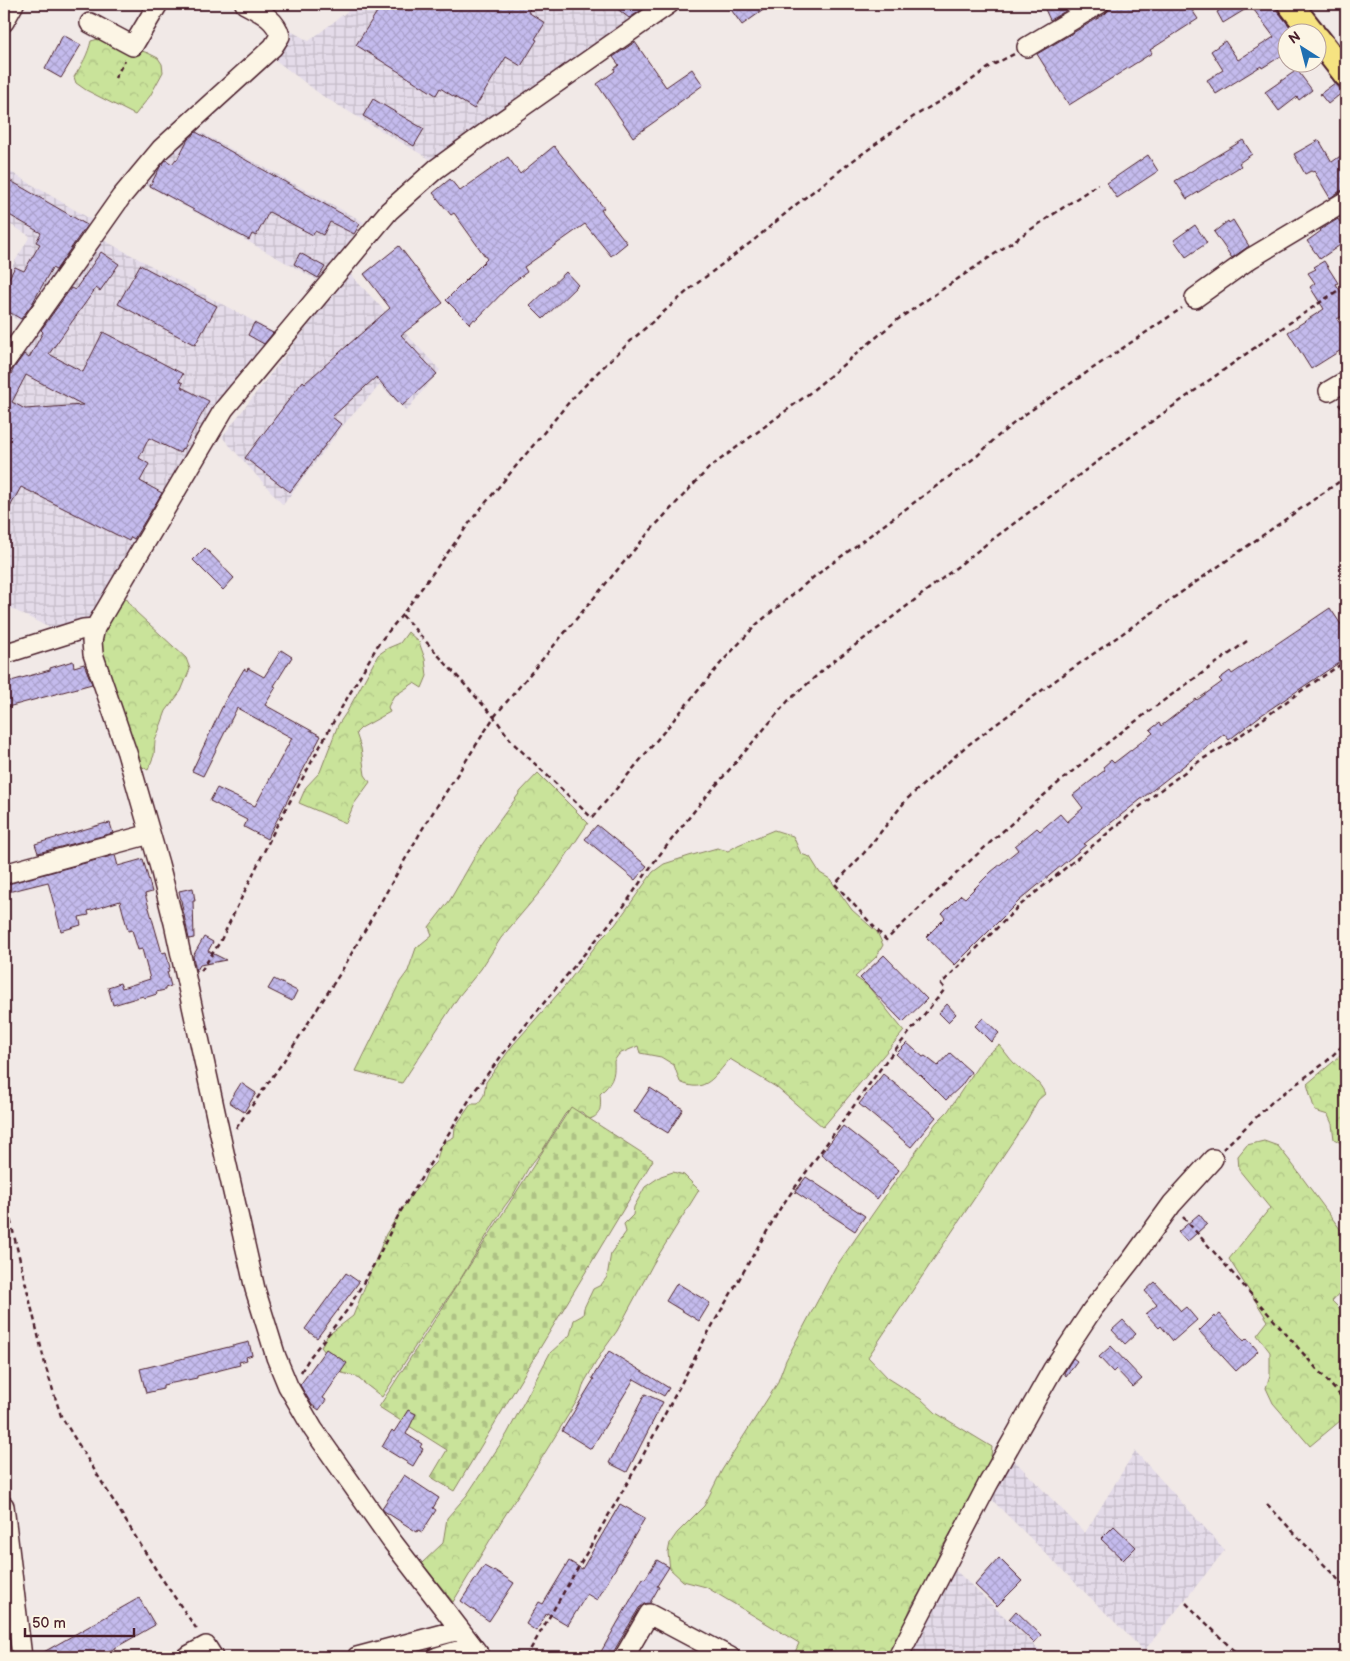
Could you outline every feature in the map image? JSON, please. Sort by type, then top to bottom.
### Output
[{"type":"main road","points":[[1290,4],[1304,22]]},
{"type":"main road","points":[[1328,52],[1346,75]]},
{"type":"street","points":[[4,22],[14,4]]},
{"type":"street","points":[[90,23],[134,46],[158,4]]},
{"type":"street","points":[[4,363],[121,197],[160,149],[273,47],[280,36],[278,26],[245,4]]},
{"type":"street","points":[[481,1657],[391,1540],[313,1429],[288,1386],[276,1357],[255,1289],[174,923],[126,753],[93,654],[92,641],[95,628],[224,410],[389,211],[444,164],[669,4]]},
{"type":"street","points":[[1027,47],[1100,4]]},
{"type":"street","points":[[1195,298],[1251,258],[1346,202]]},
{"type":"street","points":[[1329,391],[1346,381]]},
{"type":"street","points":[[4,654],[83,629],[95,628]]},
{"type":"street","points":[[4,874],[150,834]]},
{"type":"street","points":[[898,1657],[988,1484],[1053,1368],[1092,1310],[1172,1204],[1213,1159]]},
{"type":"street","points":[[4,1506],[22,1657]]},
{"type":"street","points":[[624,1657],[649,1614],[730,1657]]},
{"type":"street","points":[[357,1657],[459,1630]]},
{"type":"street","points":[[186,1657],[209,1651]]},
{"type":"street","points":[[437,1657],[457,1652],[461,1657]]},
{"type":"path","points":[[115,78],[134,46]]},
{"type":"path","points":[[188,988],[220,942],[276,826],[379,643],[402,615],[473,518],[537,439],[581,389],[634,338],[691,288],[851,162],[913,117],[955,92],[991,66],[1027,47]]},
{"type":"path","points":[[223,1148],[341,972],[423,828],[494,716],[650,531],[709,468],[807,395],[897,320],[1098,184]]},
{"type":"path","points":[[310,1357],[348,1309],[376,1261],[399,1214],[476,1089],[519,1033],[624,906],[654,862],[695,810],[788,701],[831,663],[989,542],[1284,326],[1340,289]]},
{"type":"path","points":[[402,615],[494,716],[512,743],[592,818],[721,663],[757,624],[815,576],[977,456],[1024,415],[1135,341],[1195,298]]},
{"type":"path","points":[[1247,641],[1111,740],[1056,784],[886,940],[835,884],[864,853],[907,799],[964,748],[1056,680],[1346,477]]},
{"type":"path","points":[[526,1657],[640,1460],[708,1333],[781,1206],[886,1061],[945,989],[942,984],[1018,907],[1159,791],[1346,661]]},
{"type":"path","points":[[1213,1159],[1273,1101],[1326,1062],[1346,1042]]},
{"type":"path","points":[[4,1194],[46,1368],[61,1416],[158,1573],[200,1634],[209,1651]]},
{"type":"path","points":[[1172,1204],[1346,1402]]},
{"type":"path","points":[[1267,1504],[1346,1588]]},
{"type":"path","points":[[1186,1603],[1240,1657]]},
{"type":"shaded area","points":[[357,4],[652,4],[431,160],[324,97],[270,56],[285,28],[309,41]]},
{"type":"shaded area","points":[[193,128],[364,222],[319,281],[139,181]]},
{"type":"shaded area","points":[[4,168],[97,223],[26,324],[4,313],[4,280],[30,236],[4,221]]},
{"type":"shaded area","points":[[98,237],[277,334],[188,451],[134,550],[90,619],[56,631],[4,605],[4,374]]},
{"type":"shaded area","points":[[350,274],[440,370],[406,411],[380,385],[345,423],[283,505],[222,437]]},
{"type":"shaded area","points":[[1135,1451],[1225,1550],[1144,1651],[988,1496],[1008,1454],[1085,1533]]},
{"type":"shaded area","points":[[951,1566],[1047,1657],[905,1657]]},
{"type":"green space","points":[[102,38],[148,53],[158,58],[162,64],[163,72],[150,96],[135,115],[76,83],[74,77],[91,41]]},
{"type":"green space","points":[[126,598],[136,612],[186,658],[190,669],[181,691],[166,711],[155,741],[154,755],[148,770],[139,765],[97,650],[100,635],[106,621],[120,602]]},
{"type":"green space","points":[[408,632],[419,642],[425,659],[427,676],[422,688],[414,683],[393,697],[388,707],[390,712],[361,728],[356,733],[361,748],[365,775],[370,782],[354,804],[346,823],[299,803],[306,787],[320,772],[338,725],[378,655],[400,643]]},
{"type":"green space","points":[[538,773],[588,823],[550,880],[501,938],[481,969],[459,996],[402,1083],[356,1071],[400,982],[408,971],[416,948],[432,935],[429,927],[450,900],[481,846],[521,791]]},
{"type":"green space","points":[[774,830],[793,836],[801,854],[810,857],[820,873],[830,879],[852,910],[877,932],[883,945],[877,956],[855,977],[868,986],[904,1031],[823,1127],[776,1087],[730,1059],[714,1077],[703,1085],[697,1086],[680,1082],[674,1065],[661,1057],[640,1053],[638,1046],[619,1054],[614,1061],[612,1079],[600,1094],[600,1106],[597,1115],[590,1119],[582,1112],[570,1109],[565,1114],[542,1151],[529,1167],[458,1283],[382,1397],[355,1376],[342,1373],[321,1347],[327,1336],[353,1316],[386,1234],[412,1194],[423,1182],[428,1170],[436,1162],[441,1146],[454,1137],[455,1127],[471,1104],[478,1104],[484,1095],[486,1082],[513,1045],[565,986],[600,940],[615,925],[653,872],[664,864],[717,848],[728,851]]},
{"type":"green space","points":[[999,1045],[1014,1063],[1035,1080],[1045,1094],[1038,1100],[1027,1120],[868,1357],[888,1378],[921,1399],[936,1413],[992,1447],[990,1466],[940,1551],[935,1568],[912,1605],[888,1657],[793,1657],[799,1643],[706,1587],[683,1581],[670,1569],[668,1553],[670,1543],[677,1533],[704,1506],[722,1470],[777,1384],[786,1360],[835,1268],[936,1123],[948,1111],[984,1057]]},
{"type":"green space","points":[[1346,1051],[1346,1146],[1334,1139],[1332,1124],[1328,1115],[1315,1111],[1307,1084]]},
{"type":"green space","points":[[571,1107],[653,1160],[454,1491],[431,1477],[447,1450],[379,1407]]},
{"type":"green space","points":[[1264,1141],[1278,1146],[1346,1237],[1346,1285],[1332,1301],[1346,1315],[1346,1416],[1310,1446],[1273,1403],[1266,1388],[1270,1375],[1270,1352],[1257,1335],[1268,1321],[1229,1259],[1270,1208],[1239,1170],[1238,1156],[1247,1145]]},
{"type":"green space","points":[[673,1172],[684,1175],[699,1190],[653,1264],[617,1331],[584,1383],[580,1396],[453,1602],[422,1563],[443,1543],[447,1518],[467,1495],[507,1434],[550,1353],[570,1335],[574,1320],[583,1315],[584,1308],[593,1289],[601,1285],[607,1277],[611,1253],[626,1232],[624,1224],[633,1215],[634,1207],[645,1187],[661,1176]]},
{"type":"building","points":[[382,4],[533,4],[528,12],[545,23],[521,66],[506,57],[474,109],[440,88],[436,95],[356,45]]},
{"type":"building","points":[[611,4],[645,4],[639,12],[629,18]]},
{"type":"building","points":[[727,4],[772,4],[742,25]]},
{"type":"building","points":[[1050,4],[1072,4],[1074,6],[1050,20],[1044,7]]},
{"type":"building","points":[[1110,4],[1188,4],[1198,19],[1150,50],[1152,53],[1069,105],[1037,54],[1105,14],[1109,10]]},
{"type":"building","points":[[1230,4],[1272,4],[1286,22],[1278,22],[1278,58],[1262,68],[1261,66],[1216,94],[1207,80],[1223,70],[1211,51],[1225,41],[1238,60],[1274,37],[1251,6],[1223,23],[1217,12]]},
{"type":"building","points":[[63,35],[81,45],[61,78],[45,69]]},
{"type":"building","points":[[635,42],[666,87],[692,69],[703,85],[633,137],[597,84],[615,71],[614,69],[619,65],[613,57]]},
{"type":"building","points":[[1294,72],[1298,72],[1312,90],[1299,100],[1297,97],[1279,111],[1265,92]]},
{"type":"building","points":[[1335,83],[1343,92],[1328,104],[1320,94]]},
{"type":"building","points":[[373,99],[424,129],[414,146],[363,116]]},
{"type":"building","points":[[196,132],[360,224],[354,234],[330,222],[323,235],[315,231],[313,235],[269,212],[256,236],[252,234],[249,240],[150,186],[160,167],[166,160],[172,164],[177,160],[188,139]]},
{"type":"building","points":[[1243,140],[1252,154],[1239,163],[1241,166],[1187,199],[1175,181]]},
{"type":"building","points":[[1319,140],[1332,162],[1346,152],[1346,190],[1340,191],[1330,198],[1314,171],[1305,174],[1294,154]]},
{"type":"building","points":[[554,146],[604,208],[601,210],[627,243],[611,256],[585,224],[524,267],[527,272],[512,283],[470,324],[446,300],[487,259],[454,213],[451,215],[433,193],[450,179],[460,191],[508,157],[520,174]]},
{"type":"building","points":[[1148,155],[1158,171],[1117,198],[1107,183]]},
{"type":"building","points":[[4,177],[87,225],[56,270],[52,268],[32,304],[21,319],[4,309],[4,287],[15,267],[24,271],[40,244],[36,242],[41,233],[4,212]]},
{"type":"building","points":[[1346,217],[1346,241],[1320,259],[1307,241],[1320,230],[1338,219],[1340,222]]},
{"type":"building","points":[[1233,220],[1249,246],[1232,258],[1214,232],[1228,221],[1229,223]]},
{"type":"building","points":[[1195,225],[1207,243],[1186,257],[1174,240]]},
{"type":"building","points":[[399,246],[443,303],[401,335],[437,374],[402,406],[376,377],[332,417],[341,424],[290,492],[245,458],[303,381],[305,383],[390,308],[364,274]]},
{"type":"building","points":[[101,252],[119,264],[100,291],[96,288],[49,354],[83,372],[103,332],[183,374],[179,381],[183,383],[181,387],[209,401],[180,453],[149,438],[139,458],[149,464],[140,481],[162,493],[134,539],[131,537],[129,541],[21,487],[4,518],[4,388],[14,368],[24,354],[29,358],[43,332],[41,330],[71,288],[75,290]],"holes":[[[26,375],[83,405],[25,409],[12,402]]]},
{"type":"building","points":[[300,253],[325,267],[318,278],[294,264]]},
{"type":"building","points":[[1324,261],[1346,300],[1346,314],[1337,319],[1346,333],[1346,347],[1311,369],[1288,332],[1324,309],[1310,287],[1315,283],[1308,273],[1316,269],[1314,267]]},
{"type":"building","points":[[140,265],[217,306],[195,345],[118,304]]},
{"type":"building","points":[[566,272],[578,285],[543,319],[530,306]]},
{"type":"building","points":[[254,323],[273,333],[264,344],[248,335]]},
{"type":"building","points":[[205,548],[234,578],[223,590],[193,560]]},
{"type":"building","points":[[1330,608],[1346,632],[1346,658],[1260,716],[1229,740],[1224,734],[1084,844],[1086,845],[1019,901],[955,965],[926,937],[945,918],[942,914],[961,895],[965,898],[991,872],[1018,850],[1015,846],[1037,828],[1040,831],[1060,814],[1067,822],[1083,808],[1073,795],[1105,770],[1103,767],[1111,760],[1114,763],[1153,733],[1150,730],[1159,723],[1161,726],[1222,682],[1219,679],[1230,671],[1232,674]]},
{"type":"building","points":[[281,650],[292,657],[265,705],[321,736],[267,839],[244,827],[247,820],[210,801],[217,788],[255,806],[292,738],[237,708],[203,776],[192,771],[225,701],[244,669],[247,671],[248,668],[264,677]]},
{"type":"building","points":[[73,661],[74,667],[84,664],[92,684],[4,708],[4,683],[50,670],[50,668]]},
{"type":"building","points":[[110,823],[113,833],[38,853],[35,844]]},
{"type":"building","points":[[597,825],[647,866],[635,880],[585,839]]},
{"type":"building","points":[[115,855],[118,866],[143,859],[152,892],[145,894],[162,953],[166,952],[170,968],[167,972],[171,986],[156,992],[157,994],[113,1005],[108,987],[120,983],[122,988],[150,979],[142,949],[138,950],[132,930],[128,931],[120,901],[88,911],[89,915],[79,917],[81,925],[61,931],[48,882],[4,893],[4,885]]},
{"type":"building","points":[[193,888],[195,901],[193,901],[194,938],[189,939],[179,891]]},
{"type":"building","points":[[204,937],[213,942],[208,951],[226,960],[200,965],[196,972],[193,956]]},
{"type":"building","points":[[884,955],[927,999],[903,1022],[860,978]]},
{"type":"building","points":[[274,979],[297,991],[292,1001],[268,989]]},
{"type":"building","points":[[947,1004],[956,1014],[948,1022],[939,1013]]},
{"type":"building","points":[[983,1018],[999,1033],[991,1042],[975,1026]]},
{"type":"building","points":[[907,1043],[923,1057],[925,1056],[938,1066],[950,1053],[971,1072],[961,1086],[946,1100],[920,1074],[896,1054]]},
{"type":"building","points":[[883,1074],[936,1117],[911,1147],[859,1104]]},
{"type":"building","points":[[241,1083],[256,1093],[244,1112],[229,1102]]},
{"type":"building","points":[[650,1088],[683,1109],[668,1133],[634,1112]]},
{"type":"building","points":[[843,1126],[899,1170],[877,1199],[821,1154]]},
{"type":"building","points":[[806,1177],[865,1216],[855,1231],[795,1192]]},
{"type":"building","points":[[1199,1214],[1207,1224],[1187,1242],[1178,1232]]},
{"type":"building","points":[[346,1273],[359,1282],[317,1338],[305,1329]]},
{"type":"building","points":[[1155,1282],[1181,1311],[1186,1307],[1197,1320],[1173,1341],[1161,1326],[1159,1328],[1146,1314],[1157,1305],[1145,1291]]},
{"type":"building","points":[[677,1283],[710,1303],[699,1321],[666,1301]]},
{"type":"building","points":[[1220,1314],[1244,1341],[1247,1338],[1258,1351],[1236,1371],[1199,1331],[1214,1316],[1215,1318]]},
{"type":"building","points":[[1123,1320],[1136,1334],[1125,1344],[1112,1330]]},
{"type":"building","points":[[249,1342],[252,1355],[246,1357],[247,1360],[239,1362],[240,1365],[197,1376],[197,1378],[163,1385],[163,1389],[146,1393],[140,1369]]},
{"type":"building","points":[[1111,1346],[1142,1379],[1133,1387],[1116,1369],[1113,1372],[1099,1357]]},
{"type":"building","points":[[326,1349],[347,1363],[323,1398],[326,1400],[319,1410],[312,1405],[300,1385]]},
{"type":"building","points":[[609,1351],[669,1388],[664,1396],[634,1379],[591,1449],[562,1431]]},
{"type":"building","points":[[1073,1358],[1077,1361],[1066,1376],[1064,1373]]},
{"type":"building","points":[[645,1394],[663,1402],[627,1472],[609,1463]]},
{"type":"building","points":[[408,1410],[416,1414],[406,1434],[422,1444],[420,1447],[423,1449],[413,1466],[382,1447],[392,1430],[394,1432]]},
{"type":"building","points":[[404,1475],[439,1498],[433,1508],[436,1510],[422,1532],[418,1530],[417,1532],[382,1508]]},
{"type":"building","points":[[620,1504],[645,1518],[597,1600],[587,1594],[568,1625],[547,1613],[536,1631],[526,1624],[539,1602],[543,1604],[569,1561],[582,1569]]},
{"type":"building","points":[[1114,1526],[1136,1547],[1123,1560],[1101,1539]]},
{"type":"building","points":[[999,1558],[1022,1581],[997,1606],[975,1585]]},
{"type":"building","points":[[657,1560],[669,1567],[657,1586],[659,1587],[650,1603],[644,1604],[639,1608],[614,1651],[613,1657],[598,1657],[643,1578],[645,1579]]},
{"type":"building","points":[[484,1566],[514,1583],[489,1621],[461,1601]]},
{"type":"building","points":[[139,1598],[155,1625],[108,1652],[112,1657],[35,1657]]},
{"type":"building","points":[[1016,1611],[1041,1635],[1034,1643],[1009,1619]]}]
